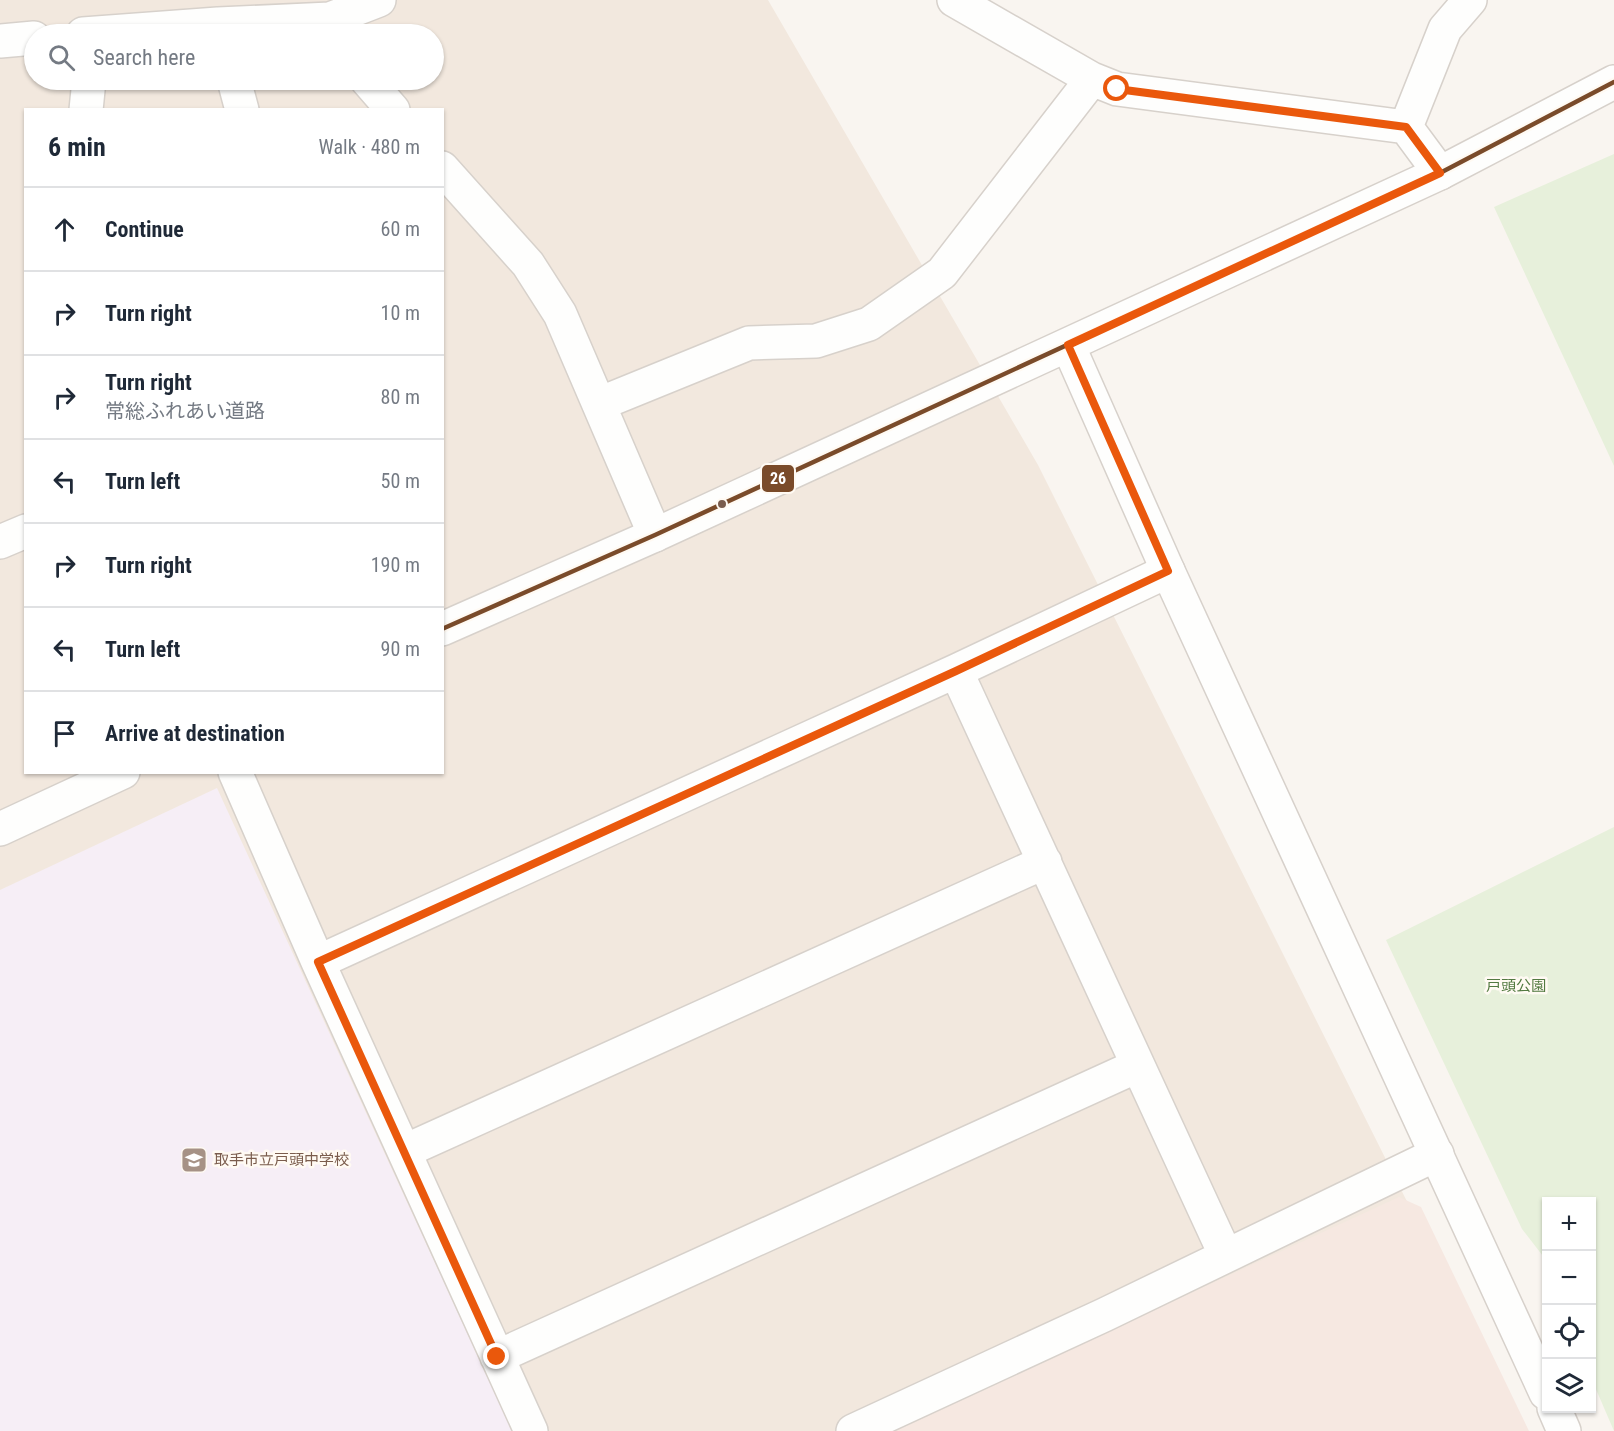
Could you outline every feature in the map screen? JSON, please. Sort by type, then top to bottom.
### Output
[{"type":"street","points":[[339,24],[379,0]]},
{"type":"street","points":[[954,0],[1092,79],[1117,89],[1406,127],[1440,173]]},
{"type":"street","points":[[1406,127],[1445,29],[1470,0]]},
{"type":"street","points":[[0,41],[24,39]]},
{"type":"street","points":[[598,404],[749,343],[816,341],[869,324],[942,273],[1092,79]]},
{"type":"street","points":[[444,628],[655,535],[1440,173],[1614,82]]},
{"type":"street","points":[[86,108],[88,90]]},
{"type":"street","points":[[237,90],[242,108]]},
{"type":"street","points":[[376,90],[391,108]]},
{"type":"street","points":[[447,183],[528,264],[560,314],[655,535]]},
{"type":"street","points":[[1068,345],[1168,571],[1542,1384]]},
{"type":"street","points":[[0,542],[24,532]]},
{"type":"street","points":[[318,962],[956,671],[1168,571]]},
{"type":"street","points":[[956,671],[1226,1256]]},
{"type":"street","points":[[0,830],[119,774]]},
{"type":"street","points":[[236,774],[318,962],[531,1431]]},
{"type":"street","points":[[405,1151],[1045,862]]},
{"type":"street","points":[[497,1357],[1137,1066]]},
{"type":"street","points":[[853,1431],[1094,1320],[1437,1154]]},
{"type":"street","points":[[1556,1413],[1564,1431]]},
{"type":"shaded area","points":[[0,0],[768,0],[1038,465],[1522,1431],[0,1431]]},
{"type":"shaded area","name":"取手市立戸頭中学校","points":[[217,788],[512,1431],[0,1431],[0,890]]},
{"type":"shaded area","points":[[1399,1197],[1421,1207],[1529,1431],[892,1431]]},
{"type":"green space","points":[[1614,154],[1614,466],[1494,207]]},
{"type":"green space","name":"戸頭公園","points":[[1614,827],[1614,1431],[1596,1389],[1596,1197],[1542,1197],[1542,1255],[1522,1229],[1386,940]]},
{"type":"transit line","name":"26","points":[[444,628],[655,535],[1440,173],[1614,82]]},
{"type":"place","name":"取手市立戸頭中学校","points":[[194,1160]]},
{"type":"route","points":[[497,1357],[318,962],[956,671],[1168,571],[1068,345],[1440,173],[1406,127],[1117,89]]}]
